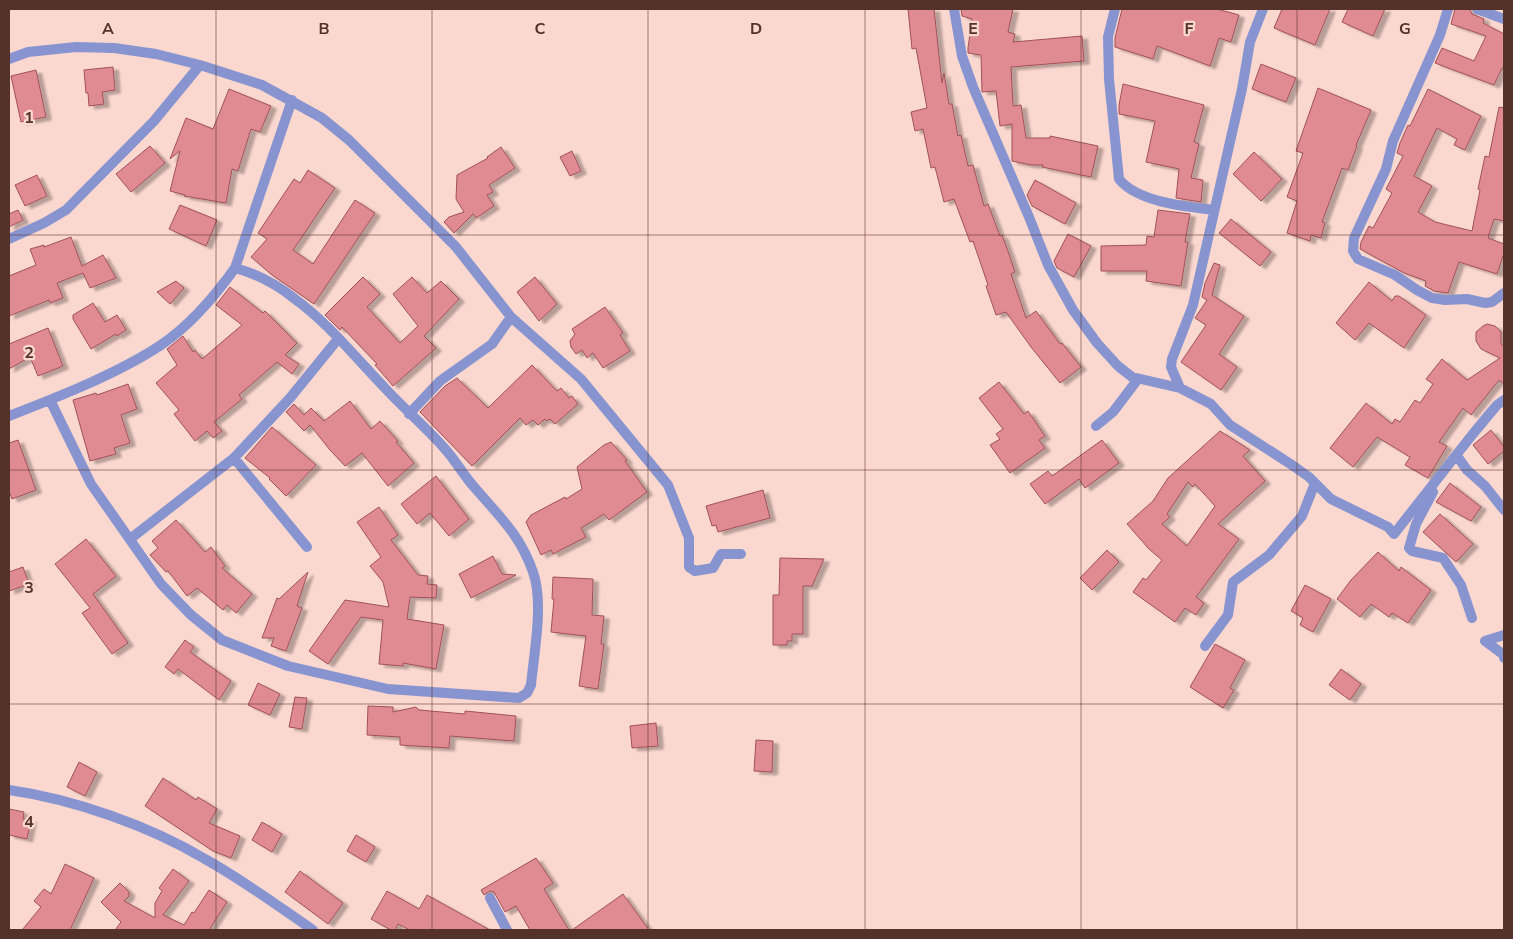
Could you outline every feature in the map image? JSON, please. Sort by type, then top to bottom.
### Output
[{"type":"street","points":[[954,9],[962,56],[973,87],[1048,265],[1073,310],[1097,343],[1118,366],[1138,379],[1180,388],[1210,404],[1230,425],[1292,465],[1332,499],[1388,527],[1394,534],[1497,405],[1504,400]]},
{"type":"street","points":[[1115,9],[1108,38],[1109,79],[1119,178],[1122,183],[1153,200],[1214,210]]},
{"type":"street","points":[[1158,382],[1171,367],[1177,343],[1193,305],[1242,89],[1250,42],[1263,9]]},
{"type":"street","points":[[1448,9],[1440,35],[1393,141],[1386,169],[1354,238],[1353,252],[1358,259],[1396,275],[1432,298],[1485,303],[1492,302],[1504,293]]},
{"type":"street","points":[[1477,9],[1504,19]]},
{"type":"street","points":[[9,59],[28,52],[76,47],[114,48],[156,54],[200,65],[262,85],[322,118],[349,140],[456,247],[511,317],[581,379],[668,485],[689,538],[689,567],[695,571],[712,568],[721,554],[741,554]]},
{"type":"street","points":[[9,240],[66,210],[154,121],[200,65]]},
{"type":"street","points":[[9,416],[50,400],[116,369],[162,344],[197,314],[218,292],[235,268],[292,100]]},
{"type":"street","points":[[50,400],[91,484],[161,584],[191,615],[222,640],[288,666],[388,689],[519,698],[527,693],[531,685],[538,605],[534,574],[513,532],[473,486],[445,449],[338,339],[296,299],[254,273],[235,268]]},
{"type":"street","points":[[410,414],[440,381],[492,344],[511,317]]},
{"type":"street","points":[[130,539],[234,458],[290,398],[338,339]]},
{"type":"street","points":[[1171,367],[1180,388]]},
{"type":"street","points":[[1096,426],[1113,412],[1138,379]]},
{"type":"street","points":[[1457,456],[1429,499],[1416,524],[1409,548],[1412,551],[1442,558],[1461,585],[1472,618]]},
{"type":"street","points":[[1457,456],[1467,470],[1485,486],[1504,510]]},
{"type":"street","points":[[234,458],[306,547]]},
{"type":"street","points":[[1451,467],[1467,470]]},
{"type":"street","points":[[1205,646],[1228,615],[1233,582],[1269,555],[1302,516],[1315,483]]},
{"type":"street","points":[[1504,635],[1485,641],[1504,658]]},
{"type":"street","points":[[9,790],[60,801],[106,814],[147,830],[205,858],[313,930]]},
{"type":"street","points":[[490,898],[507,930]]},
{"type":"building","points":[[908,9],[934,9],[942,83],[944,73],[949,104],[952,104],[958,136],[961,135],[968,166],[973,165],[984,206],[988,204],[1000,236],[1002,235],[1015,272],[1011,274],[1026,318],[1036,311],[1060,344],[1062,343],[1081,367],[1060,383],[1006,312],[996,315],[973,241],[970,242],[954,199],[944,202],[935,167],[931,168],[923,129],[915,131],[911,112],[927,108],[916,48],[912,49]]},
{"type":"building","points":[[961,9],[1013,9],[1008,32],[1015,34],[1013,42],[1082,36],[1084,61],[1011,67],[1013,106],[1021,105],[1026,138],[1050,138],[1050,136],[1098,146],[1091,177],[1042,167],[1043,165],[1031,165],[1012,161],[1012,124],[1000,126],[996,91],[982,92],[981,55],[968,53],[972,19],[962,16]]},
{"type":"building","points":[[1122,9],[1217,9],[1239,15],[1231,42],[1219,38],[1210,66],[1157,46],[1153,59],[1115,47],[1115,38]]},
{"type":"building","points":[[1282,9],[1330,9],[1315,45],[1274,28]]},
{"type":"building","points":[[1348,9],[1385,9],[1373,36],[1342,22]]},
{"type":"building","points":[[1455,9],[1470,9],[1472,14],[1484,19],[1483,23],[1504,34],[1504,68],[1502,68],[1494,85],[1435,63],[1442,48],[1474,61],[1486,36],[1451,24]]},
{"type":"building","points":[[1261,64],[1296,78],[1286,102],[1252,89]]},
{"type":"building","points":[[113,67],[115,90],[102,92],[104,104],[89,106],[84,70]]},
{"type":"building","points":[[36,70],[46,117],[21,122],[11,76]]},
{"type":"building","points":[[1123,84],[1204,105],[1194,142],[1199,144],[1191,178],[1203,180],[1201,202],[1176,198],[1179,169],[1146,162],[1155,121],[1119,114]]},
{"type":"building","points":[[1318,88],[1371,110],[1348,170],[1342,168],[1322,222],[1325,223],[1321,238],[1311,235],[1310,241],[1287,233],[1297,201],[1287,197],[1303,153],[1296,151]]},
{"type":"building","points":[[229,89],[271,106],[260,132],[251,129],[238,171],[232,169],[226,203],[184,196],[170,191],[180,151],[170,159],[186,118],[213,129]]},
{"type":"building","points":[[1428,89],[1481,116],[1465,150],[1454,145],[1457,139],[1437,128],[1414,176],[1432,186],[1418,212],[1435,222],[1472,231],[1485,156],[1489,157],[1499,107],[1504,108],[1504,221],[1494,219],[1488,238],[1504,244],[1504,253],[1497,274],[1459,262],[1448,293],[1434,291],[1425,286],[1426,281],[1404,273],[1360,249],[1361,242],[1369,226],[1373,228],[1392,193],[1386,189],[1403,156],[1397,153],[1400,143]]},
{"type":"building","points":[[150,146],[165,163],[131,192],[116,174]]},
{"type":"building","points":[[501,147],[515,168],[489,185],[493,192],[487,195],[494,206],[476,218],[473,214],[454,233],[444,222],[449,217],[464,212],[456,199],[457,175],[488,158]]},
{"type":"building","points":[[572,151],[581,171],[570,176],[560,157]]},
{"type":"building","points":[[1254,152],[1282,179],[1261,201],[1233,174]]},
{"type":"building","points":[[308,170],[335,188],[293,250],[313,264],[355,200],[375,213],[314,304],[272,275],[251,257],[267,239],[258,233],[294,179],[300,183]]},
{"type":"building","points":[[37,175],[47,196],[25,206],[15,185]]},
{"type":"building","points":[[1035,180],[1076,203],[1065,224],[1032,206],[1027,195]]},
{"type":"building","points":[[180,205],[217,220],[206,246],[169,229]]},
{"type":"building","points":[[18,210],[23,220],[9,227],[9,214]]},
{"type":"building","points":[[1158,210],[1190,214],[1181,286],[1146,281],[1147,271],[1101,271],[1101,246],[1146,245],[1147,236],[1154,237]]},
{"type":"building","points":[[1231,219],[1271,252],[1260,266],[1219,233]]},
{"type":"building","points":[[1068,234],[1091,246],[1074,277],[1057,268],[1054,261]]},
{"type":"building","points":[[71,237],[82,266],[103,255],[116,278],[90,288],[83,273],[57,283],[63,298],[50,303],[49,300],[9,316],[9,276],[36,265],[30,249],[44,245],[44,247]]},
{"type":"building","points":[[1214,263],[1220,265],[1212,295],[1244,316],[1219,354],[1237,367],[1221,390],[1181,362],[1206,325],[1195,318],[1207,300],[1202,297],[1205,283]]},
{"type":"building","points":[[363,277],[380,294],[367,307],[400,343],[418,326],[393,294],[412,277],[427,293],[441,281],[459,299],[424,336],[436,348],[393,386],[375,365],[377,364],[342,327],[340,330],[325,315]]},
{"type":"building","points":[[535,277],[557,304],[539,321],[517,292]]},
{"type":"building","points":[[176,281],[184,288],[170,304],[157,292]]},
{"type":"building","points":[[1369,282],[1392,301],[1395,296],[1399,296],[1426,315],[1404,348],[1369,323],[1355,340],[1336,323]]},
{"type":"building","points":[[230,287],[263,313],[265,311],[297,343],[285,355],[299,364],[292,374],[277,362],[239,395],[242,399],[214,422],[222,431],[213,438],[207,431],[195,441],[174,414],[179,410],[156,383],[177,365],[167,349],[183,336],[193,352],[195,350],[202,359],[242,325],[216,305]]},
{"type":"building","points":[[93,303],[105,322],[117,315],[126,330],[91,349],[73,319],[73,315]]},
{"type":"building","points":[[605,307],[623,333],[620,335],[630,351],[603,368],[593,353],[587,358],[582,350],[576,354],[571,347],[570,341],[575,334],[572,329]]},
{"type":"building","points":[[1487,324],[1495,326],[1501,332],[1501,344],[1504,347],[1504,384],[1499,380],[1471,415],[1463,408],[1439,442],[1447,446],[1428,478],[1405,465],[1410,457],[1377,437],[1353,467],[1330,448],[1366,403],[1392,424],[1395,419],[1400,422],[1415,400],[1420,403],[1433,384],[1426,379],[1442,359],[1467,380],[1500,358],[1481,349],[1476,341],[1476,332]]},
{"type":"building","points":[[48,328],[63,366],[38,376],[30,357],[9,369],[9,344]]},
{"type":"building","points":[[532,365],[557,391],[561,388],[569,398],[572,396],[578,404],[555,424],[550,419],[547,421],[545,419],[538,425],[533,420],[526,425],[520,418],[472,466],[420,412],[445,386],[457,378],[488,408]]},
{"type":"building","points":[[999,382],[1024,414],[1028,411],[1045,436],[1039,440],[1045,448],[1010,473],[990,445],[1000,439],[996,434],[1003,429],[979,398]]},
{"type":"building","points":[[128,384],[137,409],[121,415],[130,443],[114,448],[116,454],[90,461],[73,400],[96,393],[97,395]]},
{"type":"building","points":[[350,401],[371,429],[380,421],[414,463],[388,486],[362,453],[345,466],[310,425],[304,431],[286,412],[294,404],[304,415],[311,408],[324,421]]},
{"type":"building","points":[[272,427],[316,465],[286,496],[270,478],[245,458]]},
{"type":"building","points":[[1491,430],[1504,447],[1504,451],[1488,464],[1473,445]]},
{"type":"building","points":[[1220,431],[1250,450],[1243,456],[1265,481],[1218,524],[1239,539],[1196,597],[1204,603],[1196,615],[1185,608],[1175,622],[1133,592],[1143,578],[1146,580],[1162,560],[1149,549],[1127,524],[1153,501],[1168,478]],"holes":[[[1188,482],[1193,487],[1195,484],[1215,506],[1187,546],[1162,524],[1170,517],[1167,514]]]},
{"type":"building","points":[[18,440],[36,490],[12,499],[9,491],[9,443]]},
{"type":"building","points":[[1102,440],[1119,463],[1085,488],[1079,479],[1045,504],[1030,484],[1048,471],[1052,476]]},
{"type":"building","points":[[611,442],[627,460],[625,461],[647,492],[609,520],[604,514],[581,528],[586,537],[553,554],[551,550],[541,555],[526,522],[531,515],[565,497],[566,499],[582,489],[577,467],[604,445]]},
{"type":"building","points":[[436,476],[469,519],[449,536],[430,513],[417,524],[401,504]]},
{"type":"building","points":[[1450,483],[1481,507],[1471,521],[1436,502]]},
{"type":"building","points":[[763,490],[770,518],[718,532],[716,525],[712,526],[706,506]]},
{"type":"building","points":[[379,507],[398,535],[391,540],[418,575],[428,576],[427,584],[437,585],[436,598],[410,597],[407,619],[444,625],[436,669],[403,663],[403,666],[379,664],[383,620],[361,617],[328,664],[309,651],[345,600],[389,607],[383,582],[370,566],[381,557],[357,522]]},
{"type":"building","points":[[1440,514],[1473,544],[1456,562],[1423,532]]},
{"type":"building","points":[[176,520],[205,552],[211,547],[225,566],[222,568],[252,594],[236,613],[227,605],[223,610],[197,588],[187,596],[168,571],[166,572],[150,555],[158,548],[152,541]]},
{"type":"building","points":[[86,539],[116,576],[93,594],[128,643],[112,654],[82,613],[90,608],[55,564]]},
{"type":"building","points":[[1107,550],[1119,562],[1092,590],[1080,578]]},
{"type":"building","points":[[1378,552],[1399,571],[1401,567],[1431,590],[1408,623],[1392,613],[1389,617],[1371,604],[1360,617],[1337,599],[1351,580]]},
{"type":"building","points":[[493,556],[502,574],[516,575],[471,598],[459,574]]},
{"type":"building","points":[[780,558],[824,559],[812,586],[803,586],[803,634],[792,634],[792,641],[787,641],[787,645],[773,645],[773,595],[779,595]]},
{"type":"building","points":[[23,567],[29,584],[9,591],[9,572]]},
{"type":"building","points":[[308,572],[297,606],[302,608],[286,651],[271,646],[274,638],[262,638],[277,598],[279,599]]},
{"type":"building","points":[[553,577],[593,579],[592,615],[604,616],[601,644],[604,644],[598,689],[579,686],[586,636],[551,632],[554,599],[552,599]]},
{"type":"building","points":[[1305,585],[1331,599],[1313,632],[1300,625],[1303,618],[1291,611]]},
{"type":"building","points":[[185,640],[194,647],[190,652],[231,681],[219,700],[178,669],[174,674],[165,667]]},
{"type":"building","points":[[1215,644],[1245,660],[1230,688],[1234,690],[1223,708],[1190,687]]},
{"type":"building","points":[[1341,669],[1361,684],[1350,700],[1329,685]]},
{"type":"building","points":[[258,683],[280,694],[270,715],[248,705]]},
{"type":"building","points":[[295,697],[307,698],[302,729],[289,727]]},
{"type":"building","points":[[368,706],[393,707],[393,712],[416,707],[419,710],[465,714],[465,711],[516,716],[514,741],[450,736],[449,748],[400,745],[400,737],[367,735]]},
{"type":"building","points":[[656,723],[658,746],[632,748],[630,726]]},
{"type":"building","points":[[756,740],[773,741],[772,772],[754,771]]},
{"type":"building","points":[[79,762],[97,772],[85,796],[67,787]]},
{"type":"building","points":[[163,778],[196,800],[198,797],[217,809],[209,823],[240,836],[231,858],[213,851],[145,806]]},
{"type":"building","points":[[9,809],[24,812],[23,819],[31,820],[27,839],[9,835]]},
{"type":"building","points":[[262,822],[282,834],[272,852],[252,840]]},
{"type":"building","points":[[356,835],[375,847],[366,862],[347,851]]},
{"type":"building","points":[[536,858],[553,883],[544,889],[569,930],[530,930],[516,906],[505,912],[494,892],[490,891],[484,895],[481,890]]},
{"type":"building","points":[[65,864],[94,878],[70,930],[22,930],[41,907],[34,901],[44,889],[51,894]]},
{"type":"building","points":[[173,869],[189,881],[163,915],[184,925],[209,890],[227,902],[209,930],[115,930],[121,922],[101,902],[120,883],[129,892],[129,896],[124,901],[155,918],[155,903],[162,891],[159,888]]},
{"type":"building","points":[[300,871],[343,903],[328,924],[285,892]]},
{"type":"building","points":[[387,891],[419,909],[427,895],[490,930],[410,930],[398,924],[395,930],[391,930],[371,919]]},
{"type":"building","points":[[623,894],[649,930],[572,930]]}]
